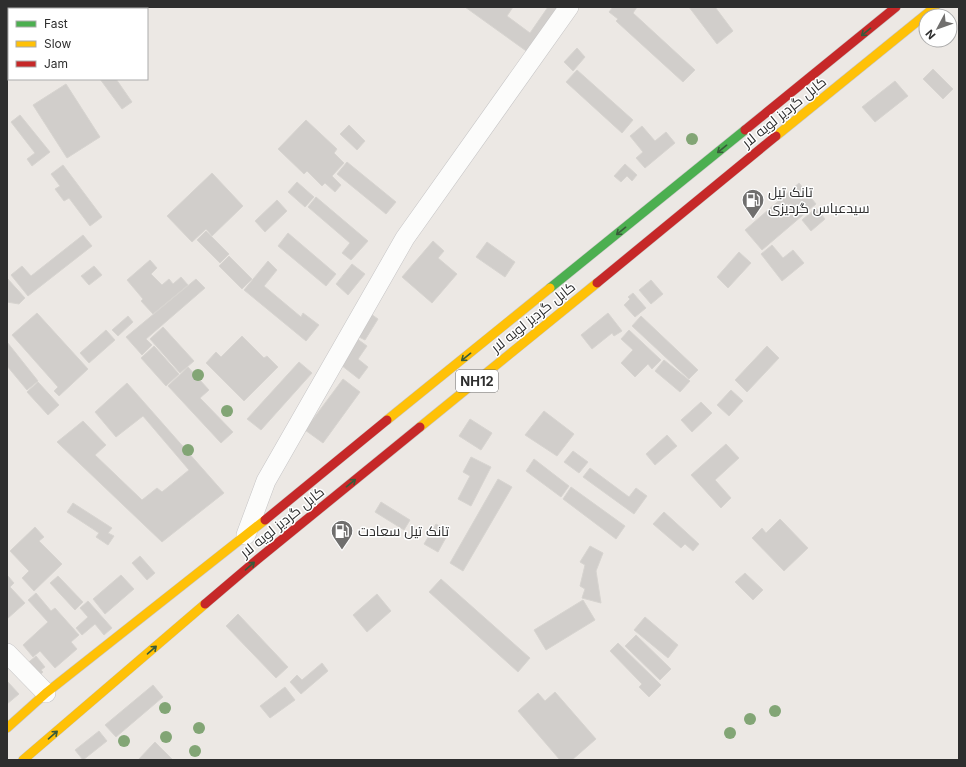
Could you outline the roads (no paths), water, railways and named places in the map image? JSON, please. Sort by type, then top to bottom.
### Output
[{"type":"highway","name":"کابل گردیز لویه لار","points":[[7,728],[46,693],[246,535],[896,7]]},
{"type":"highway","name":"کابل گردیز لویه لار","points":[[23,760],[258,559],[935,7]]},
{"type":"street","points":[[246,535],[266,481],[405,238],[569,7]]},
{"type":"street","points":[[7,653],[46,693]]},
{"type":"place","name":"تانک تیل سیدعباس گردیزی","points":[[753,220]]},
{"type":"place","name":"تانک تیل سعادت","points":[[342,550]]}]
